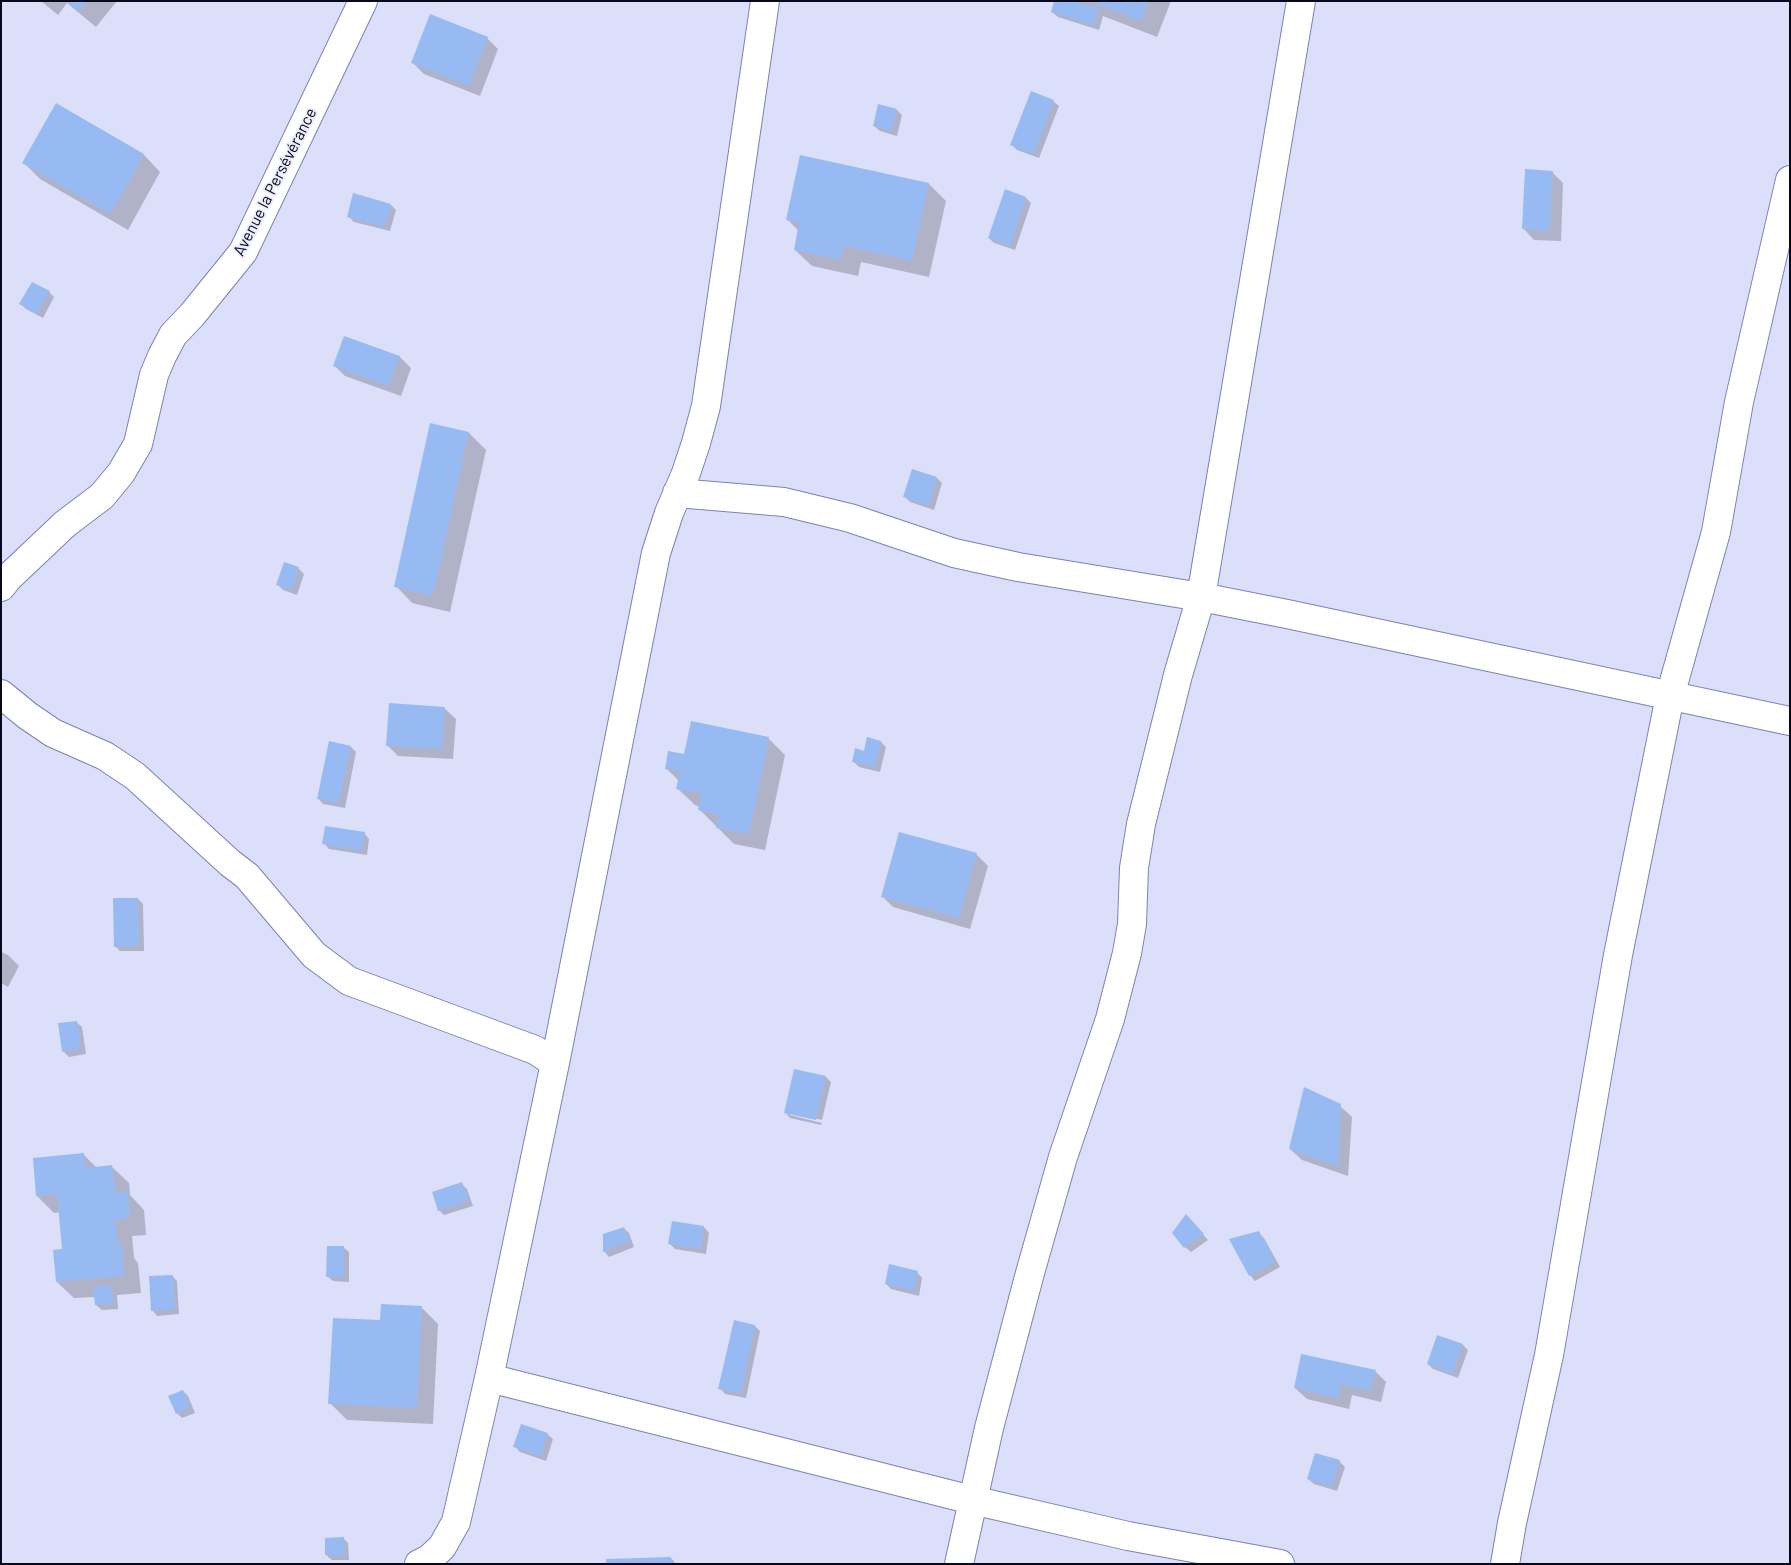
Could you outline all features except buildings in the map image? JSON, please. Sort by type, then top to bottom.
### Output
[{"type":"street","name":"Avenue la Persévérance","points":[[1,588],[65,524],[102,496],[121,473],[138,444],[154,375],[162,356],[174,335],[243,252],[363,1]]},
{"type":"street","points":[[420,1564],[442,1547],[456,1522],[489,1378],[555,1063],[656,553],[696,443],[706,406],[765,1]]},
{"type":"street","points":[[958,1564],[1007,1355],[1063,1157],[1110,1019],[1125,962],[1132,924],[1134,868],[1141,824],[1178,676],[1201,597],[1301,1]]},
{"type":"street","points":[[1505,1564],[1512,1523],[1549,1355],[1618,955],[1670,696],[1716,532],[1739,402],[1790,180]]},
{"type":"street","points":[[677,493],[784,502],[850,518],[954,553],[1018,567],[1201,597],[1288,614],[1790,721]]},
{"type":"street","points":[[1,694],[53,733],[105,756],[135,776],[230,863],[247,876],[314,955],[349,981],[535,1050],[555,1063]]},
{"type":"street","points":[[489,1378],[972,1500],[1128,1536],[1280,1564]]}]
